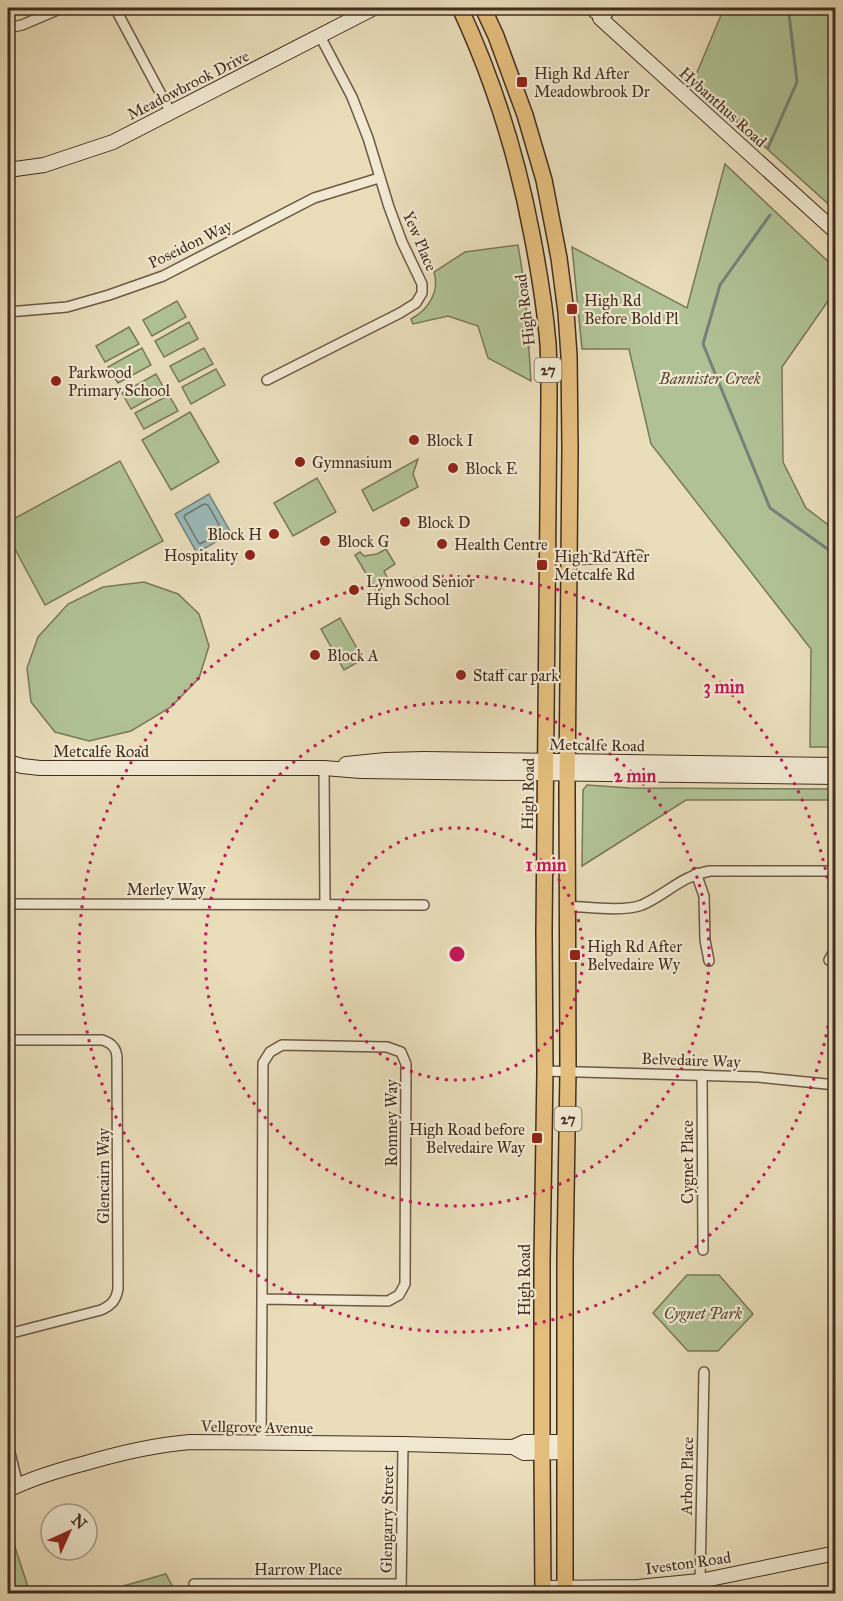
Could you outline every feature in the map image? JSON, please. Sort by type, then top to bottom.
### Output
[{"type":"main road","name":"High Road","points":[[460,8],[477,46],[505,123],[522,184],[542,288],[548,343],[543,1591]]},
{"type":"main road","name":"27","points":[[483,8],[496,36],[525,115],[544,180],[559,258],[566,312],[570,388],[565,1591]]},
{"type":"street","points":[[8,28],[22,25],[62,8]]},
{"type":"street","points":[[115,8],[171,113]]},
{"type":"street","name":"Meadowbrook Drive","points":[[8,170],[44,165],[113,142],[374,8]]},
{"type":"street","name":"Hybanthus Road","points":[[588,8],[605,13],[836,232]]},
{"type":"street","name":"Yew Place","points":[[267,380],[400,313],[416,303],[422,293],[422,284],[402,242],[352,97],[320,36]]},
{"type":"street","name":"Poseidon Way","points":[[8,312],[67,307],[163,276],[314,198],[379,178]]},
{"type":"street","points":[[568,560],[639,555]]},
{"type":"street","name":"Metcalfe Road","points":[[8,762],[40,768],[324,768],[362,771],[473,772],[546,767],[836,765]]},
{"type":"street","name":"Metcalfe Road","points":[[8,771],[22,766]]},
{"type":"street","name":"Metcalfe Road","points":[[567,767],[836,777]]},
{"type":"street","points":[[324,768],[325,904]]},
{"type":"street","points":[[567,906],[632,908],[696,873],[710,871],[836,871]]},
{"type":"street","points":[[696,873],[704,896],[705,940],[709,961]]},
{"type":"street","name":"Merley Way","points":[[8,904],[424,905]]},
{"type":"street","points":[[829,960],[836,948]]},
{"type":"street","name":"Glencairn Way","points":[[8,1040],[102,1040],[110,1043],[116,1049],[118,1289],[114,1302],[101,1310],[8,1334]]},
{"type":"street","name":"Romney Way","points":[[261,1444],[263,1063],[270,1052],[282,1045],[387,1047],[401,1053],[406,1064],[405,1284],[399,1294],[388,1301],[262,1299]]},
{"type":"street","name":"Belvedaire Way","points":[[545,1071],[758,1077],[836,1085]]},
{"type":"street","name":"Cygnet Place","points":[[702,1075],[703,1250]]},
{"type":"street","name":"Arbon Place","points":[[700,1581],[704,1372]]},
{"type":"street","name":"Vellgrove Avenue","points":[[13,1487],[87,1462],[168,1444],[403,1444],[513,1447],[524,1453],[542,1447],[564,1447]]},
{"type":"street","name":"Glengarry Street","points":[[401,1589],[403,1444]]},
{"type":"street","points":[[8,1445],[13,1487]]},
{"type":"street","name":"Iveston Road","points":[[543,1591],[638,1587],[700,1581],[836,1553]]},
{"type":"street","name":"Harrow Place","points":[[194,1584],[264,1589],[401,1589]]},
{"type":"green space","points":[[724,8],[835,8],[835,210],[693,82]]},
{"type":"green space","name":"Bannister Creek","points":[[725,164],[835,268],[835,291],[782,367],[783,462],[806,508],[835,530],[835,747],[810,747],[811,649],[651,444],[629,349],[582,349],[572,247],[687,308]]},
{"type":"green space","points":[[518,245],[525,288],[531,381],[488,358],[478,326],[448,316],[413,324],[411,319],[423,311],[431,300],[435,287],[434,272],[465,252]]},
{"type":"green space","points":[[177,301],[186,317],[152,336],[143,320]]},
{"type":"green space","points":[[189,322],[198,339],[164,357],[155,341]]},
{"type":"green space","points":[[129,327],[139,344],[105,362],[96,346]]},
{"type":"green space","points":[[142,348],[151,365],[118,383],[108,367]]},
{"type":"green space","points":[[204,348],[213,364],[179,382],[170,366]]},
{"type":"green space","points":[[216,369],[225,385],[191,404],[182,387]]},
{"type":"green space","points":[[156,374],[165,390],[131,409],[122,393]]},
{"type":"green space","points":[[169,395],[178,411],[144,429],[135,413]]},
{"type":"green space","points":[[190,412],[219,462],[171,490],[142,440]]},
{"type":"green space","points":[[418,459],[413,474],[418,487],[373,511],[362,490]]},
{"type":"green space","points":[[120,461],[163,541],[45,605],[8,536],[8,522]]},
{"type":"green space","points":[[317,478],[336,512],[293,536],[274,503]]},
{"type":"green space","points":[[386,549],[395,564],[384,571],[391,585],[377,592],[355,555],[360,552],[364,556],[377,554]]},
{"type":"green space","points":[[144,582],[178,594],[199,614],[209,646],[199,678],[171,707],[131,731],[89,741],[55,732],[31,702],[27,668],[38,637],[68,604],[103,587]]},
{"type":"green space","points":[[340,618],[363,659],[344,670],[321,629]]},
{"type":"green space","points":[[587,785],[630,788],[835,789],[835,800],[686,800],[582,866],[583,790]]},
{"type":"green space","name":"Cygnet Park","points":[[687,1275],[719,1275],[753,1314],[718,1351],[688,1351],[653,1313]]},
{"type":"green space","points":[[8,1515],[13,1541],[30,1593],[8,1593]]},
{"type":"green space","points":[[166,1574],[176,1593],[98,1593]]},
{"type":"water","points":[[209,494],[231,533],[197,553],[175,514]]},
{"type":"waterway","name":"Bannister Creek","points":[[768,148],[797,82],[790,8]]},
{"type":"waterway","name":"Bannister Creek","points":[[770,215],[720,285],[703,344],[770,508],[836,555]]},
{"type":"place","name":"High Rd After Meadowbrook Dr","points":[[522,82]]},
{"type":"place","name":"High Rd Before Bold Pl","points":[[572,309]]},
{"type":"place","name":"Parkwood Primary School","points":[[56,381]]},
{"type":"place","name":"Block I","points":[[414,440]]},
{"type":"place","name":"Gymnasium","points":[[300,462]]},
{"type":"place","name":"Block E","points":[[453,468]]},
{"type":"place","name":"Block D","points":[[405,522]]},
{"type":"place","name":"Block H","points":[[274,534]]},
{"type":"place","name":"Block G","points":[[325,541]]},
{"type":"place","name":"Health Centre","points":[[442,544]]},
{"type":"place","name":"Hospitality","points":[[250,555]]},
{"type":"place","name":"High Rd After Metcalfe Rd","points":[[542,565]]},
{"type":"place","name":"Lynwood Senior High School","points":[[354,590]]},
{"type":"place","name":"Block A","points":[[315,655]]},
{"type":"place","name":"Staff car park","points":[[461,675]]},
{"type":"place","name":"High Rd After Belvedaire Wy","points":[[575,955]]},
{"type":"place","name":"High Road before Belvedaire Way","points":[[537,1138]]}]
